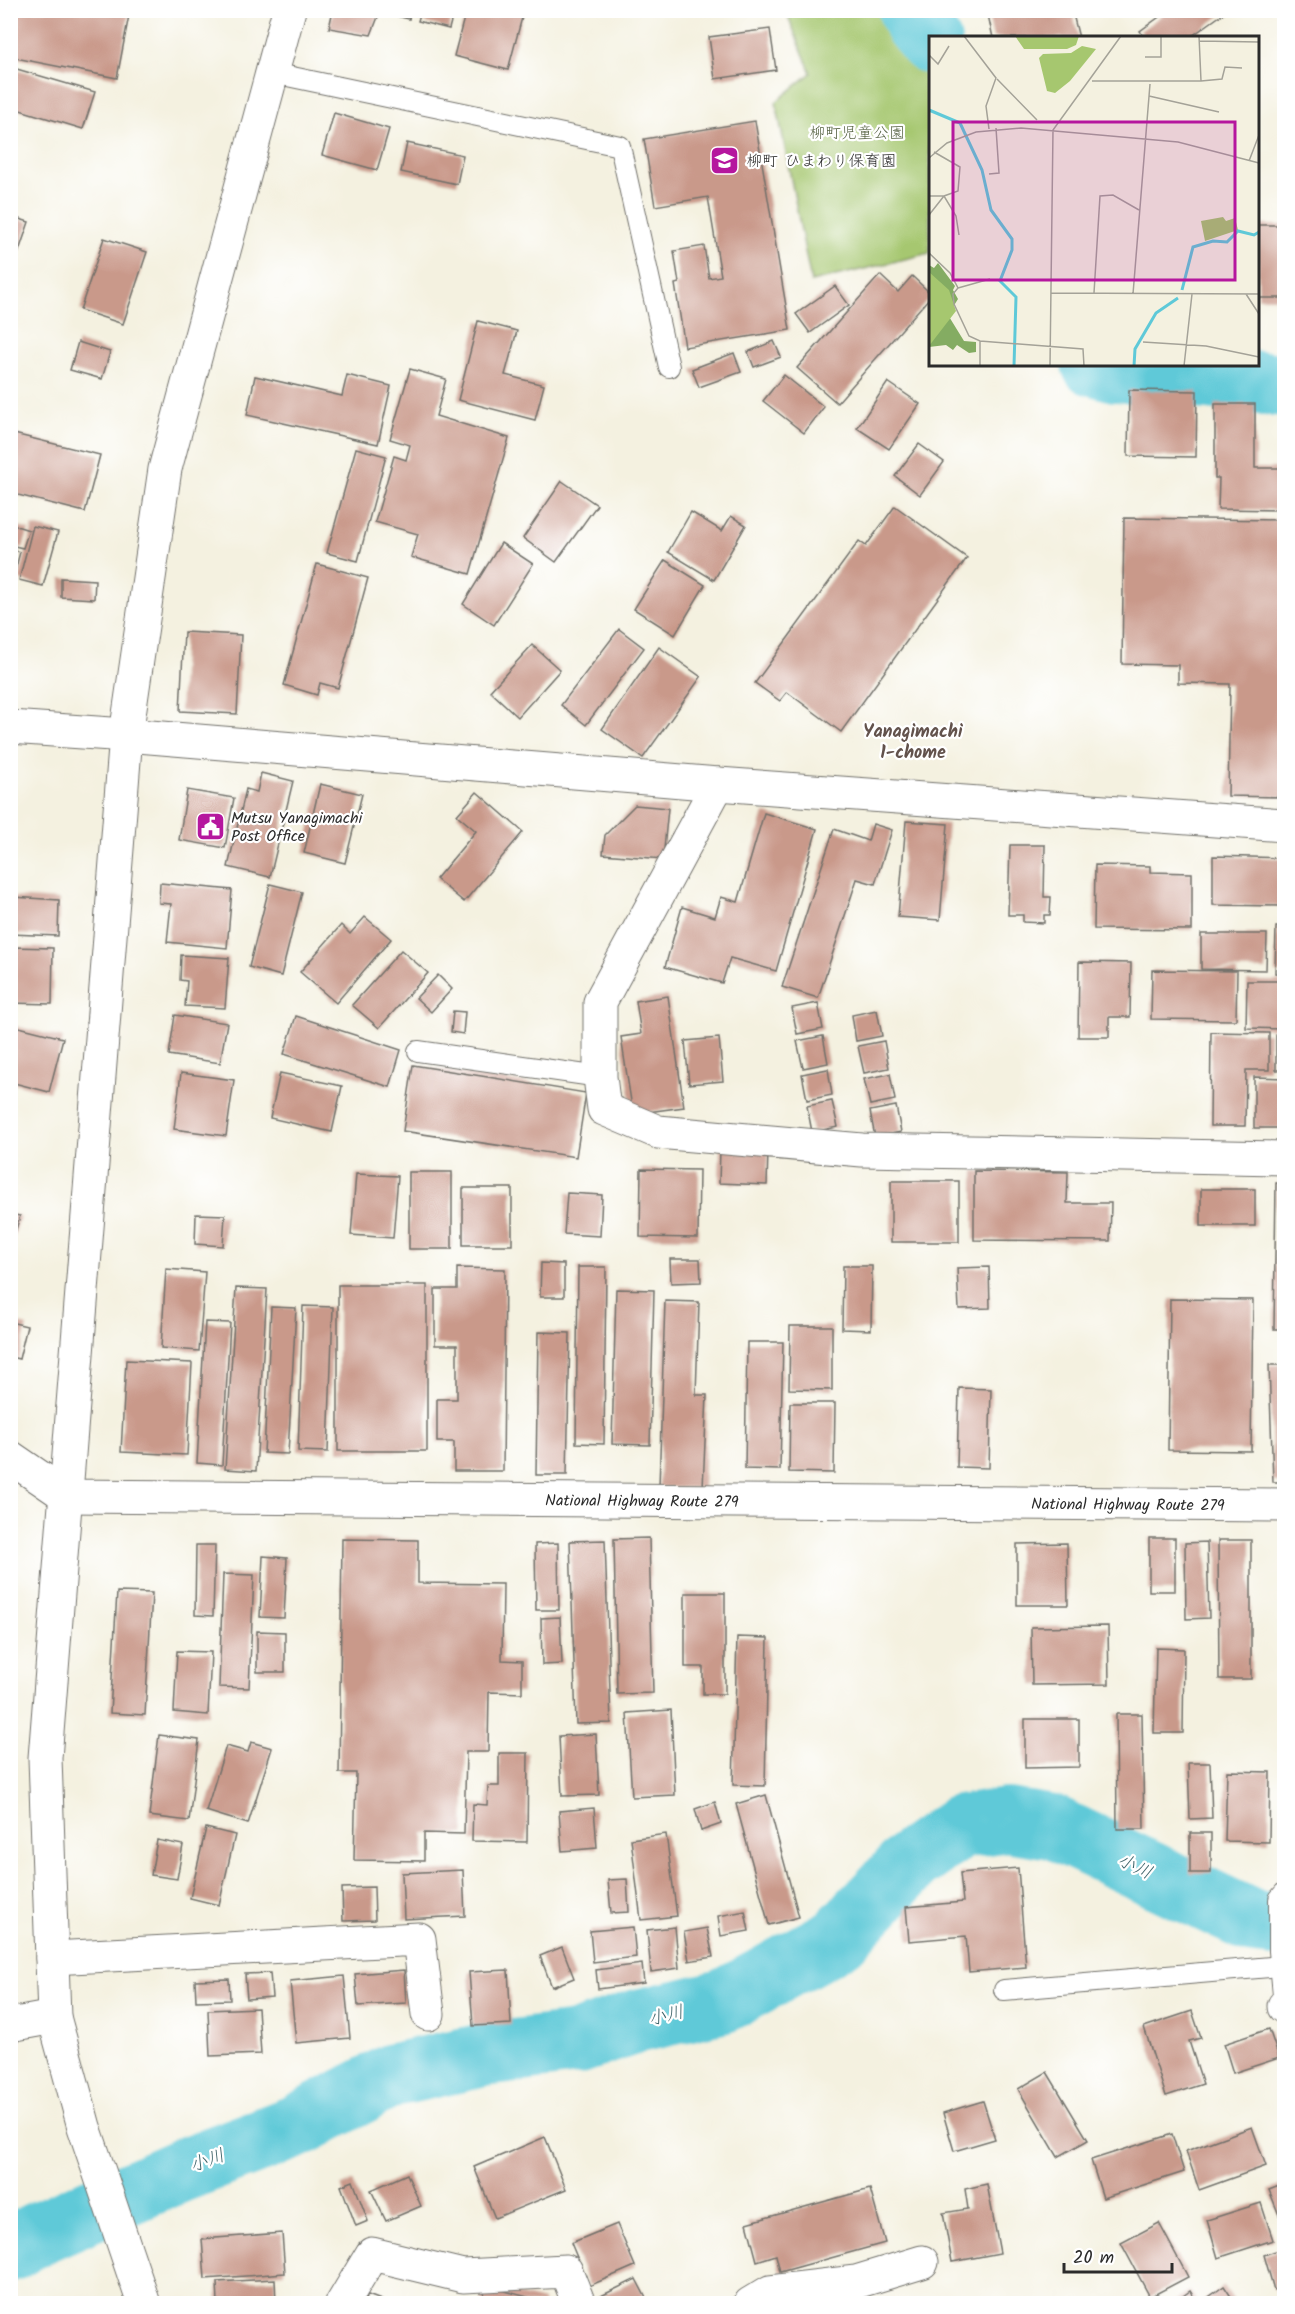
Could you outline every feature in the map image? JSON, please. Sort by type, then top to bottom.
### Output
[{"type":"main road","points":[[142,2300],[84,2127],[54,2017],[45,1758],[59,1558],[67,1497],[126,735],[165,469],[289,10]]},
{"type":"main road","points":[[10,727],[717,784],[1284,825]]},
{"type":"main road","points":[[717,784],[600,1002],[600,1077],[604,1109],[658,1132],[862,1150],[1284,1158]]},
{"type":"main road","points":[[10,1457],[67,1497]]},
{"type":"main road","name":"National Highway Route 279","points":[[67,1497],[1284,1505]]},
{"type":"main road","points":[[52,1958],[419,1939],[428,2014]]},
{"type":"main road","points":[[10,2025],[54,2017]]},
{"type":"main road","points":[[342,2304],[372,2254],[463,2276],[566,2271],[579,2304]]},
{"type":"main road","points":[[750,2304],[770,2292],[856,2282],[922,2262]]},
{"type":"lane","points":[[273,73],[620,146],[669,368]]},
{"type":"lane","points":[[418,1051],[600,1077]]},
{"type":"lane","points":[[1282,1896],[1280,1959],[1284,2006]]},
{"type":"lane","points":[[1004,1990],[1280,1959]]},
{"type":"green space","name":"柳町児童公園","points":[[786,11],[897,11],[910,45],[929,70],[929,253],[811,282],[776,102],[811,73]]},
{"type":"building","points":[[12,10],[130,10],[117,78],[10,57]]},
{"type":"building","points":[[333,10],[411,10],[409,19],[380,12],[371,35],[329,28]]},
{"type":"building","points":[[421,10],[454,10],[449,29],[418,21]]},
{"type":"building","points":[[466,10],[524,10],[508,70],[454,56]]},
{"type":"building","points":[[987,10],[1072,10],[1078,36],[993,36]]},
{"type":"building","points":[[1169,10],[1223,10],[1224,13],[1192,36],[1144,36],[1140,31]]},
{"type":"building","points":[[770,29],[776,70],[715,79],[709,37]]},
{"type":"building","points":[[10,67],[95,92],[83,129],[10,107]]},
{"type":"building","points":[[334,113],[389,129],[377,170],[322,155]]},
{"type":"building","points":[[755,121],[790,330],[685,347],[675,284],[679,283],[674,251],[704,246],[709,278],[721,276],[708,197],[655,206],[644,139]]},
{"type":"building","points":[[407,143],[463,155],[457,184],[401,172]]},
{"type":"building","points":[[10,216],[29,222],[11,274],[10,274]]},
{"type":"building","points":[[1259,225],[1284,225],[1284,298],[1259,298]]},
{"type":"building","points":[[104,238],[147,252],[123,324],[80,310]]},
{"type":"building","points":[[880,275],[898,292],[912,276],[929,292],[929,298],[837,403],[797,368]]},
{"type":"building","points":[[835,286],[849,305],[810,333],[796,314]]},
{"type":"building","points":[[478,321],[517,331],[505,375],[544,385],[535,420],[458,400]]},
{"type":"building","points":[[774,341],[781,357],[754,367],[748,352]]},
{"type":"building","points":[[78,342],[110,352],[102,379],[70,370]]},
{"type":"building","points":[[734,353],[741,372],[699,387],[692,369]]},
{"type":"building","points":[[410,369],[446,379],[436,416],[509,438],[470,574],[411,557],[418,534],[375,522],[394,456],[406,460],[410,445],[390,439]]},
{"type":"building","points":[[347,375],[391,386],[378,444],[247,415],[255,376],[342,396]]},
{"type":"building","points":[[784,375],[824,407],[804,433],[763,401]]},
{"type":"building","points":[[888,382],[920,404],[889,449],[857,428]]},
{"type":"building","points":[[1129,390],[1197,391],[1196,457],[1128,456]]},
{"type":"building","points":[[1215,404],[1255,404],[1255,468],[1284,468],[1284,510],[1218,509],[1219,478],[1215,478]]},
{"type":"building","points":[[10,433],[100,455],[85,512],[10,493]]},
{"type":"building","points":[[919,444],[944,462],[920,495],[895,476]]},
{"type":"building","points":[[356,448],[386,456],[358,561],[327,553]]},
{"type":"building","points":[[562,481],[597,505],[556,562],[523,538]]},
{"type":"building","points":[[895,506],[967,558],[841,732],[787,692],[780,701],[755,683],[859,541],[866,546]]},
{"type":"building","points":[[691,512],[722,531],[731,516],[746,525],[714,580],[668,552]]},
{"type":"building","points":[[1124,518],[1284,520],[1284,797],[1228,796],[1230,684],[1178,683],[1178,665],[1122,664]]},
{"type":"building","points":[[10,524],[29,530],[23,548],[10,545]]},
{"type":"building","points":[[33,526],[58,532],[43,586],[19,580]]},
{"type":"building","points":[[501,543],[533,564],[494,625],[463,604]]},
{"type":"building","points":[[10,549],[20,552],[14,575],[10,575]]},
{"type":"building","points":[[665,560],[705,585],[675,635],[634,609]]},
{"type":"building","points":[[317,564],[368,578],[338,688],[320,683],[317,695],[284,685]]},
{"type":"building","points":[[61,578],[95,580],[94,599],[61,597]]},
{"type":"building","points":[[619,629],[644,648],[586,725],[561,705]]},
{"type":"building","points":[[184,632],[241,635],[237,714],[180,711]]},
{"type":"building","points":[[532,645],[560,670],[518,717],[490,691]]},
{"type":"building","points":[[659,647],[701,677],[643,758],[602,729]]},
{"type":"building","points":[[261,773],[293,781],[270,877],[228,867],[246,789],[257,792]]},
{"type":"building","points":[[320,784],[362,794],[345,863],[304,853]]},
{"type":"building","points":[[187,790],[234,798],[225,848],[179,840]]},
{"type":"building","points":[[477,792],[523,832],[464,902],[436,879],[476,831],[457,815]]},
{"type":"building","points":[[635,805],[668,808],[663,859],[603,854],[605,835]]},
{"type":"building","points":[[764,813],[817,829],[776,971],[730,958],[722,983],[665,967],[682,907],[715,917],[721,897],[738,902]]},
{"type":"building","points":[[906,821],[948,824],[940,920],[898,917]]},
{"type":"building","points":[[873,824],[892,830],[875,884],[857,879],[818,998],[782,987],[834,829],[868,841]]},
{"type":"building","points":[[1010,845],[1045,845],[1044,897],[1051,897],[1050,915],[1044,915],[1044,923],[1023,922],[1023,915],[1008,915]]},
{"type":"building","points":[[1213,856],[1284,858],[1284,906],[1213,905]]},
{"type":"building","points":[[1095,865],[1150,866],[1150,872],[1192,873],[1192,930],[1094,929]]},
{"type":"building","points":[[160,883],[232,890],[227,948],[167,942],[171,904],[159,903]]},
{"type":"building","points":[[270,884],[302,892],[281,976],[249,967]]},
{"type":"building","points":[[13,897],[59,900],[58,936],[11,934]]},
{"type":"building","points":[[365,917],[391,939],[336,1003],[300,972],[341,925],[350,934]]},
{"type":"building","points":[[1276,927],[1284,927],[1284,974],[1275,973]]},
{"type":"building","points":[[1201,934],[1267,934],[1266,970],[1201,969]]},
{"type":"building","points":[[10,947],[53,948],[52,1004],[10,1003]]},
{"type":"building","points":[[401,950],[428,973],[379,1028],[352,1005]]},
{"type":"building","points":[[181,955],[229,958],[225,1008],[185,1006],[187,981],[180,980]]},
{"type":"building","points":[[1079,962],[1131,963],[1130,1017],[1109,1017],[1109,1037],[1078,1037]]},
{"type":"building","points":[[1152,970],[1237,971],[1236,1020],[1151,1019]]},
{"type":"building","points":[[438,975],[452,989],[431,1012],[416,998]]},
{"type":"building","points":[[1247,981],[1284,981],[1284,1029],[1246,1028]]},
{"type":"building","points":[[668,996],[684,1107],[633,1114],[621,1037],[641,1034],[636,1001]]},
{"type":"building","points":[[818,1003],[823,1029],[797,1034],[792,1008]]},
{"type":"building","points":[[877,1010],[882,1036],[856,1041],[852,1015]]},
{"type":"building","points":[[453,1011],[465,1012],[463,1034],[451,1032]]},
{"type":"building","points":[[175,1015],[227,1023],[220,1063],[169,1055]]},
{"type":"building","points":[[296,1016],[401,1050],[390,1087],[284,1054]]},
{"type":"building","points":[[15,1026],[63,1038],[49,1092],[10,1082],[10,1043]]},
{"type":"building","points":[[1211,1032],[1269,1033],[1269,1070],[1246,1070],[1245,1126],[1210,1126]]},
{"type":"building","points":[[1276,1035],[1284,1035],[1284,1070],[1276,1070]]},
{"type":"building","points":[[823,1036],[828,1063],[803,1068],[797,1041]]},
{"type":"building","points":[[719,1038],[723,1081],[689,1084],[685,1041]]},
{"type":"building","points":[[884,1041],[889,1068],[864,1073],[858,1046]]},
{"type":"building","points":[[413,1065],[586,1093],[576,1157],[403,1131]]},
{"type":"building","points":[[828,1069],[832,1095],[807,1100],[802,1074]]},
{"type":"building","points":[[181,1073],[234,1080],[226,1136],[174,1129]]},
{"type":"building","points":[[280,1073],[342,1086],[332,1132],[270,1118]]},
{"type":"building","points":[[890,1074],[895,1100],[870,1105],[864,1079]]},
{"type":"building","points":[[1254,1077],[1284,1078],[1284,1128],[1254,1128]]},
{"type":"building","points":[[832,1101],[838,1127],[812,1132],[807,1106]]},
{"type":"building","points":[[896,1106],[901,1132],[875,1137],[870,1111]]},
{"type":"building","points":[[720,1148],[768,1150],[767,1185],[719,1183]]},
{"type":"building","points":[[641,1169],[699,1170],[698,1238],[640,1237]]},
{"type":"building","points":[[974,1171],[1068,1172],[1067,1203],[1111,1203],[1110,1241],[974,1240]]},
{"type":"building","points":[[409,1172],[452,1172],[452,1249],[409,1249]]},
{"type":"building","points":[[356,1174],[398,1176],[393,1238],[351,1235]]},
{"type":"building","points":[[891,1181],[959,1181],[959,1242],[891,1242]]},
{"type":"building","points":[[1276,1183],[1284,1183],[1284,1329],[1274,1329]]},
{"type":"building","points":[[463,1188],[512,1188],[512,1245],[463,1245]]},
{"type":"building","points":[[1201,1189],[1255,1189],[1255,1226],[1201,1226]]},
{"type":"building","points":[[567,1193],[602,1195],[600,1236],[564,1234]]},
{"type":"building","points":[[10,1214],[20,1216],[11,1246],[10,1246]]},
{"type":"building","points":[[196,1214],[225,1215],[223,1246],[195,1244]]},
{"type":"building","points":[[670,1259],[700,1259],[701,1282],[671,1283]]},
{"type":"building","points":[[541,1263],[564,1264],[564,1297],[540,1297]]},
{"type":"building","points":[[843,1266],[872,1266],[871,1330],[842,1329]]},
{"type":"building","points":[[578,1267],[606,1267],[604,1444],[576,1443]]},
{"type":"building","points":[[989,1267],[990,1308],[959,1309],[957,1268]]},
{"type":"building","points":[[457,1268],[505,1269],[503,1471],[454,1471],[454,1442],[437,1442],[437,1399],[457,1399],[457,1345],[435,1345],[435,1289],[457,1289]]},
{"type":"building","points":[[166,1269],[205,1272],[199,1351],[161,1348]]},
{"type":"building","points":[[338,1285],[427,1285],[427,1451],[338,1451]]},
{"type":"building","points":[[236,1288],[267,1289],[256,1471],[225,1469]]},
{"type":"building","points":[[616,1289],[654,1290],[650,1445],[612,1444]]},
{"type":"building","points":[[1170,1299],[1253,1300],[1251,1451],[1168,1450]]},
{"type":"building","points":[[665,1301],[699,1302],[696,1395],[707,1395],[703,1488],[659,1487]]},
{"type":"building","points":[[303,1306],[333,1307],[328,1452],[298,1451]]},
{"type":"building","points":[[271,1307],[296,1308],[288,1454],[264,1453]]},
{"type":"building","points":[[10,1322],[27,1326],[19,1359],[10,1357]]},
{"type":"building","points":[[205,1322],[230,1323],[222,1465],[197,1463]]},
{"type":"building","points":[[790,1326],[832,1326],[832,1390],[789,1389]]},
{"type":"building","points":[[538,1332],[570,1333],[567,1475],[536,1475]]},
{"type":"building","points":[[747,1342],[783,1342],[780,1470],[745,1469]]},
{"type":"building","points":[[126,1360],[192,1363],[187,1455],[121,1452]]},
{"type":"building","points":[[1269,1365],[1284,1365],[1284,1482],[1273,1482]]},
{"type":"building","points":[[959,1388],[991,1389],[989,1468],[957,1467]]},
{"type":"building","points":[[790,1403],[835,1403],[834,1473],[789,1472]]},
{"type":"building","points":[[649,1538],[653,1693],[617,1694],[614,1539]]},
{"type":"building","points":[[1149,1538],[1175,1538],[1175,1591],[1149,1591]]},
{"type":"building","points":[[342,1539],[418,1540],[418,1583],[503,1584],[502,1660],[522,1661],[522,1693],[489,1692],[488,1752],[466,1752],[464,1834],[424,1833],[424,1861],[354,1860],[356,1773],[339,1773]]},
{"type":"building","points":[[605,1540],[611,1723],[576,1724],[570,1541]]},
{"type":"building","points":[[1218,1540],[1251,1540],[1251,1679],[1219,1679]]},
{"type":"building","points":[[1207,1542],[1209,1618],[1186,1619],[1185,1543]]},
{"type":"building","points":[[558,1543],[559,1610],[536,1610],[535,1544]]},
{"type":"building","points":[[1067,1543],[1068,1605],[1017,1605],[1017,1544]]},
{"type":"building","points":[[196,1545],[215,1545],[213,1616],[195,1615]]},
{"type":"building","points":[[263,1556],[287,1558],[284,1618],[260,1617]]},
{"type":"building","points":[[223,1574],[254,1575],[249,1688],[219,1687]]},
{"type":"building","points":[[117,1592],[152,1593],[145,1715],[110,1713]]},
{"type":"building","points":[[685,1593],[725,1593],[725,1694],[703,1694],[703,1667],[685,1667]]},
{"type":"building","points":[[560,1617],[562,1664],[542,1665],[541,1618]]},
{"type":"building","points":[[1108,1626],[1109,1684],[1032,1685],[1031,1627]]},
{"type":"building","points":[[257,1631],[285,1632],[285,1672],[257,1672]]},
{"type":"building","points":[[737,1637],[768,1638],[765,1786],[733,1785]]},
{"type":"building","points":[[1156,1648],[1184,1649],[1183,1733],[1154,1733]]},
{"type":"building","points":[[177,1651],[211,1652],[208,1715],[174,1712]]},
{"type":"building","points":[[671,1710],[675,1795],[632,1797],[627,1713]]},
{"type":"building","points":[[1116,1714],[1142,1714],[1144,1829],[1117,1829]]},
{"type":"building","points":[[1025,1719],[1079,1719],[1079,1767],[1025,1768]]},
{"type":"building","points":[[596,1734],[599,1795],[562,1796],[559,1736]]},
{"type":"building","points":[[159,1735],[199,1740],[189,1821],[149,1816]]},
{"type":"building","points":[[251,1742],[272,1748],[248,1824],[206,1811],[226,1746],[248,1752]]},
{"type":"building","points":[[499,1753],[528,1753],[527,1842],[472,1841],[473,1804],[487,1805],[488,1786],[499,1786]]},
{"type":"building","points":[[1188,1763],[1210,1763],[1212,1818],[1190,1819]]},
{"type":"building","points":[[1227,1771],[1270,1772],[1269,1842],[1225,1841]]},
{"type":"building","points":[[1282,1787],[1284,1787],[1284,1825],[1282,1825]]},
{"type":"building","points":[[766,1795],[799,1917],[769,1925],[736,1804]]},
{"type":"building","points":[[715,1802],[721,1824],[701,1831],[695,1809]]},
{"type":"building","points":[[594,1808],[597,1848],[562,1851],[559,1811]]},
{"type":"building","points":[[206,1828],[235,1835],[219,1905],[190,1898]]},
{"type":"building","points":[[1190,1833],[1211,1833],[1211,1873],[1190,1873]]},
{"type":"building","points":[[666,1834],[677,1916],[641,1920],[631,1839]]},
{"type":"building","points":[[157,1840],[183,1845],[177,1879],[151,1875]]},
{"type":"building","points":[[1018,1868],[1026,1967],[969,1972],[966,1936],[909,1941],[906,1907],[963,1902],[960,1873]]},
{"type":"building","points":[[463,1870],[465,1916],[404,1919],[402,1873]]},
{"type":"building","points":[[627,1879],[629,1912],[611,1913],[608,1880]]},
{"type":"building","points":[[374,1887],[375,1920],[343,1921],[342,1888]]},
{"type":"building","points":[[745,1911],[749,1931],[721,1936],[718,1916]]},
{"type":"building","points":[[633,1927],[636,1957],[593,1962],[590,1931]]},
{"type":"building","points":[[675,1927],[679,1968],[651,1972],[647,1930]]},
{"type":"building","points":[[707,1928],[713,1957],[689,1961],[684,1932]]},
{"type":"building","points":[[562,1947],[574,1978],[552,1987],[540,1956]]},
{"type":"building","points":[[642,1964],[644,1983],[598,1989],[596,1970]]},
{"type":"building","points":[[404,1970],[406,2003],[358,2006],[355,1974]]},
{"type":"building","points":[[508,1970],[511,2024],[473,2026],[469,1972]]},
{"type":"building","points":[[270,1973],[272,1997],[247,1999],[245,1974]]},
{"type":"building","points":[[344,1976],[350,2038],[296,2043],[290,1981]]},
{"type":"building","points":[[229,1979],[230,2000],[196,2001],[195,1980]]},
{"type":"building","points":[[258,2008],[261,2054],[210,2056],[208,2010]]},
{"type":"building","points":[[1192,2011],[1201,2038],[1189,2041],[1203,2084],[1166,2096],[1144,2027]]},
{"type":"building","points":[[1269,2029],[1279,2058],[1233,2073],[1224,2044]]},
{"type":"building","points":[[1047,2072],[1088,2140],[1058,2157],[1018,2089]]},
{"type":"building","points":[[983,2101],[995,2139],[954,2151],[943,2113]]},
{"type":"building","points":[[1252,2127],[1266,2166],[1199,2190],[1186,2151]]},
{"type":"building","points":[[1172,2134],[1184,2172],[1103,2198],[1091,2160]]},
{"type":"building","points":[[545,2137],[566,2189],[495,2218],[474,2167]]},
{"type":"building","points":[[407,2174],[421,2206],[386,2221],[371,2190]]},
{"type":"building","points":[[353,2181],[368,2221],[356,2226],[341,2186]]},
{"type":"building","points":[[987,2184],[1000,2253],[952,2262],[943,2213],[968,2209],[965,2189]]},
{"type":"building","points":[[1284,2184],[1284,2213],[1279,2215],[1269,2190]]},
{"type":"building","points":[[870,2189],[885,2243],[780,2272],[776,2255],[757,2261],[747,2223]]},
{"type":"building","points":[[1261,2203],[1273,2240],[1218,2258],[1207,2220]]},
{"type":"building","points":[[1159,2223],[1188,2277],[1150,2297],[1121,2243]]},
{"type":"building","points":[[617,2224],[635,2266],[589,2286],[571,2243]]},
{"type":"building","points":[[282,2233],[285,2273],[205,2279],[202,2239]]},
{"type":"building","points":[[1284,2248],[1284,2286],[1274,2290],[1264,2255]]},
{"type":"building","points":[[275,2279],[276,2304],[218,2304],[217,2282]]},
{"type":"building","points":[[636,2279],[649,2304],[604,2304],[601,2296]]},
{"type":"building","points":[[486,2286],[543,2301],[543,2304],[481,2304]]},
{"type":"building","points":[[1224,2286],[1236,2304],[1199,2304]]},
{"type":"building","points":[[1190,2291],[1198,2304],[1172,2304]]},
{"type":"building","points":[[368,2295],[389,2303],[389,2304],[364,2304]]},
{"type":"waterway","points":[[910,10],[916,25],[929,41]]},
{"type":"waterway","points":[[1100,366],[1115,370],[1284,385]]},
{"type":"waterway","name":"小川","points":[[10,2250],[36,2234],[182,2170],[295,2127],[393,2075],[484,2055],[576,2043],[638,2021],[724,2001],[838,1938],[913,1860],[960,1827],[1007,1820],[1053,1827],[1255,1923],[1284,1926]]},
{"type":"place","name":"柳町 ひまわり保育園","points":[[725,160]]},
{"type":"place","name":"Mutsu Yanagimachi Post Office","points":[[210,826]]},
{"type":"district","name":"Yanagimachi 1-chome","points":[[913,741]]}]
